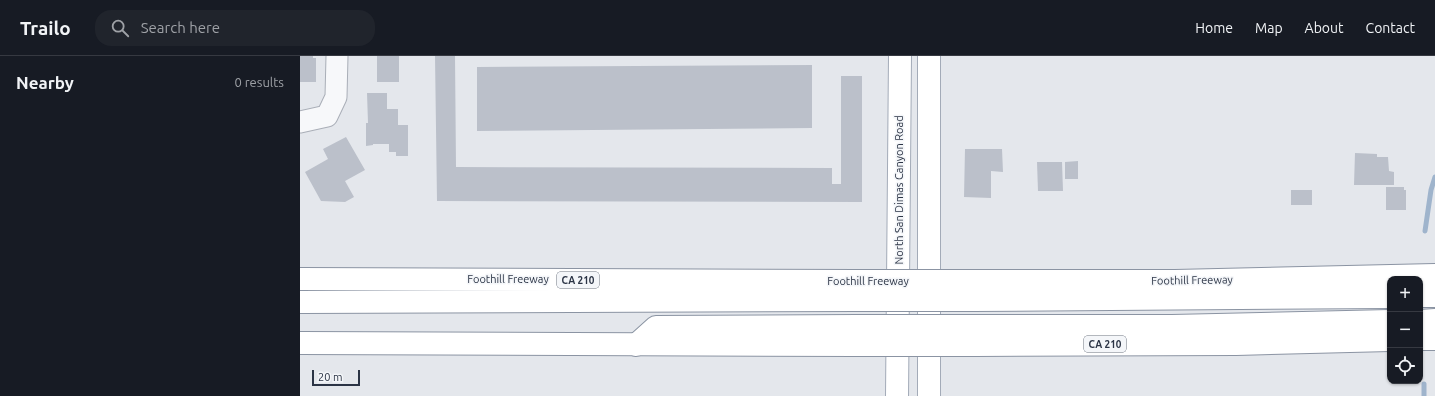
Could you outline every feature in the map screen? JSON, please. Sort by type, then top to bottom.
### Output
[{"type":"main road","name":"North San Dimas Canyon Road","points":[[897,396],[900,56]]},
{"type":"main road","points":[[929,56],[929,396]]},
{"type":"main road","name":"Foothill Freeway","points":[[300,278],[857,290],[973,291],[1175,280],[1435,275]]},
{"type":"main road","points":[[300,302],[857,290]]},
{"type":"main road","points":[[973,291],[1194,299],[1387,297]]},
{"type":"main road","points":[[1423,296],[1435,296]]},
{"type":"main road","points":[[1423,321],[1435,320]]},
{"type":"main road","points":[[973,335],[1221,325],[1362,331],[1387,322]]},
{"type":"main road","name":"CA 210","points":[[300,343],[636,345],[858,336],[973,335],[1236,344],[1362,331],[1387,339]]},
{"type":"main road","points":[[1423,339],[1435,339]]},
{"type":"street","points":[[300,122],[327,116],[336,97],[337,56]]},
{"type":"building","points":[[300,56],[313,56],[313,58],[316,58],[316,82],[300,82]]},
{"type":"building","points":[[377,56],[399,56],[399,82],[377,82]]},
{"type":"building","points":[[435,56],[455,56],[456,167],[832,168],[832,184],[841,184],[841,76],[862,76],[862,202],[437,201]]},
{"type":"building","points":[[812,65],[812,128],[477,131],[477,67]]},
{"type":"building","points":[[367,93],[387,93],[387,109],[398,109],[398,125],[408,125],[408,156],[396,156],[396,152],[389,152],[389,144],[373,144],[366,146],[366,123],[368,123]]},
{"type":"building","points":[[346,137],[365,170],[345,181],[354,197],[345,202],[321,201],[305,172],[328,159],[323,149]]},
{"type":"building","points":[[965,149],[1002,149],[1003,172],[991,171],[991,198],[964,197]]},
{"type":"building","points":[[1355,153],[1377,154],[1377,157],[1388,157],[1389,171],[1394,172],[1394,185],[1354,185]]},
{"type":"building","points":[[1078,161],[1078,179],[1065,179],[1065,162]]},
{"type":"building","points":[[1037,162],[1062,162],[1063,191],[1038,191]]},
{"type":"building","points":[[1386,187],[1404,187],[1404,190],[1406,190],[1406,210],[1386,210]]},
{"type":"building","points":[[1291,190],[1312,190],[1312,205],[1291,205]]},
{"type":"waterway","points":[[1425,231],[1431,190],[1435,177]]},
{"type":"waterway","points":[[1424,384],[1424,396]]}]
